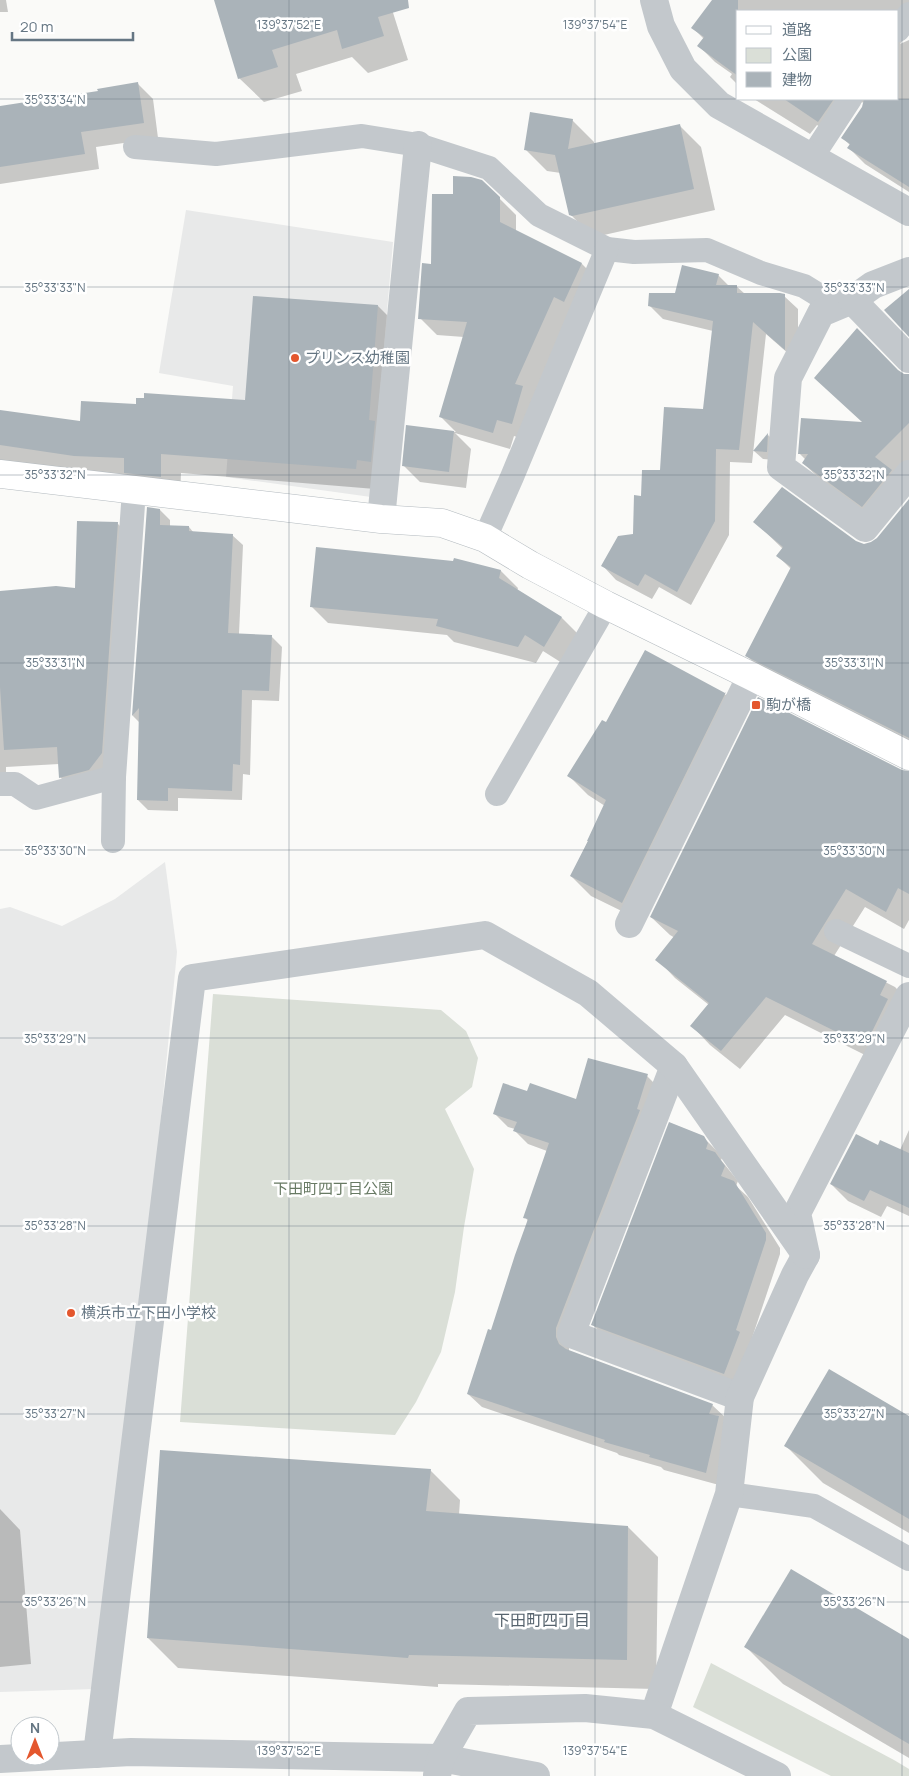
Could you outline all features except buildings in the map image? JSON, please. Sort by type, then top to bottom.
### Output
[{"type":"street","points":[[654,1],[661,26],[683,69],[719,105],[909,212]]},
{"type":"street","points":[[381,520],[418,145]]},
{"type":"street","points":[[909,271],[874,285],[845,304],[821,313],[788,378],[781,468],[865,528],[909,474]]},
{"type":"street","points":[[845,304],[909,359]]},
{"type":"street","points":[[0,474],[381,520],[442,523],[485,538],[530,565],[606,605],[909,756]]},
{"type":"street","points":[[629,924],[751,676]]},
{"type":"street","points":[[97,1754],[192,978],[485,935],[588,993],[674,1066],[806,1255]]},
{"type":"street","points":[[654,1715],[729,1494],[740,1397],[795,1274],[806,1255],[797,1213],[909,996]]},
{"type":"street","points":[[674,1066],[571,1334],[740,1397]]},
{"type":"street","points":[[439,1767],[468,1710],[584,1708],[654,1715],[777,1776]]},
{"type":"street","points":[[0,1759],[130,1752],[439,1767],[536,1776]]},
{"type":"lane","points":[[899,29],[909,14]]},
{"type":"lane","points":[[812,157],[849,100]]},
{"type":"lane","points":[[135,147],[216,154],[362,136],[418,145],[489,168],[539,215],[607,249],[634,252],[707,250],[761,274],[804,286],[845,304]]},
{"type":"lane","points":[[485,538],[607,249]]},
{"type":"lane","points":[[113,841],[114,777],[134,490]]},
{"type":"lane","points":[[497,794],[606,605]]},
{"type":"lane","points":[[0,784],[15,784],[36,798],[114,777]]},
{"type":"lane","points":[[836,931],[909,966]]},
{"type":"lane","points":[[729,1494],[814,1506],[909,1559]]},
{"type":"shaded area","points":[[186,210],[393,242],[371,497],[226,477],[233,386],[159,373]]},
{"type":"shaded area","name":"横浜市立下田小学校","points":[[165,862],[177,952],[107,1674],[95,1689],[0,1692],[0,909],[10,907],[62,926],[115,899]]},
{"type":"green space","name":"下田町四丁目公園","points":[[213,994],[441,1010],[466,1031],[478,1058],[472,1087],[445,1109],[474,1169],[455,1292],[441,1352],[416,1402],[395,1435],[180,1422]]},
{"type":"green space","points":[[711,1663],[894,1760],[909,1769],[909,1776],[831,1776],[693,1707]]},
{"type":"place","name":"プリンス幼稚園","points":[[295,358]]},
{"type":"place","name":"駒が橋","points":[[756,705]]},
{"type":"place","name":"横浜市立下田小学校","points":[[71,1313]]},
{"type":"district","name":"下田町四丁目","points":[[542,1620]]}]
